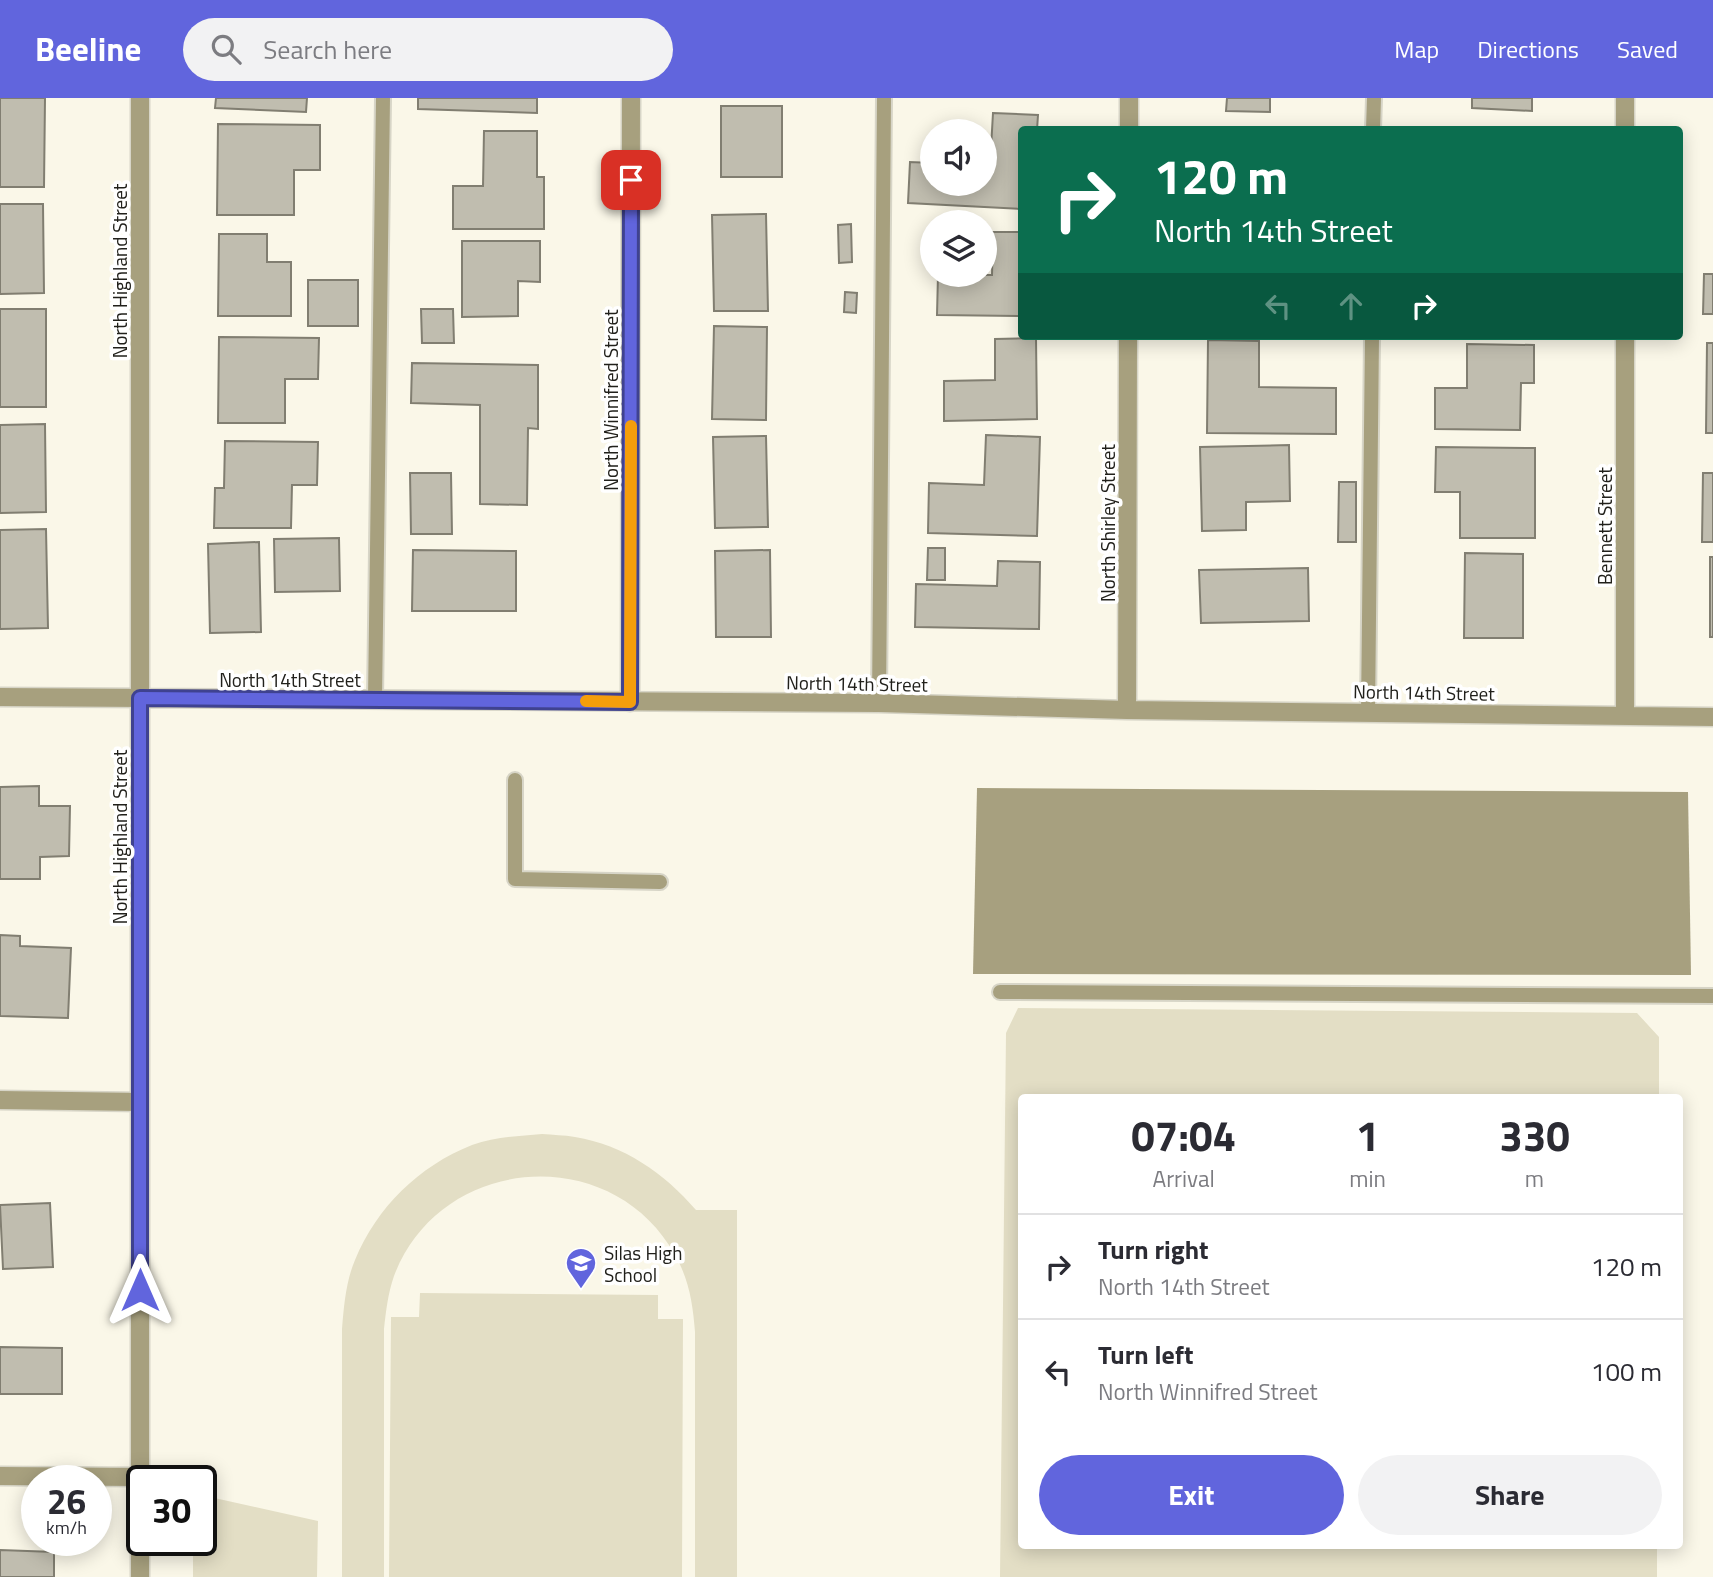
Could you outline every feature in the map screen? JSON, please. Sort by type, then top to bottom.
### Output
[{"type":"street","name":"North Highland Street","points":[[140,98],[140,1465]]},
{"type":"street","name":"North Winnifred Street","points":[[630,702],[631,98]]},
{"type":"street","points":[[1129,98],[1129,126]]},
{"type":"street","points":[[1625,98],[1625,126]]},
{"type":"street","name":"North Shirley Street","points":[[1127,710],[1128,340]]},
{"type":"street","name":"Bennett Street","points":[[1625,340],[1625,715]]},
{"type":"street","name":"North 14th Street","points":[[0,697],[879,703],[1127,710],[1713,717]]},
{"type":"street","points":[[0,1100],[140,1102]]},
{"type":"street","points":[[0,1476],[126,1478]]},
{"type":"street","name":"North Highland Street","points":[[140,1556],[140,1577]]},
{"type":"lane","points":[[375,700],[383,98]]},
{"type":"lane","points":[[879,703],[884,98]]},
{"type":"lane","points":[[1373,126],[1374,98]]},
{"type":"lane","points":[[1368,713],[1371,340]]},
{"type":"lane","points":[[515,780],[515,879],[660,882]]},
{"type":"lane","points":[[1000,992],[1713,996]]},
{"type":"shaded area","points":[[977,788],[1688,792],[1691,975],[973,974]]},
{"type":"shaded area","points":[[1018,1008],[1637,1013],[1659,1037],[1659,1094],[1018,1094],[1018,1549],[1657,1549],[1657,1577],[1000,1577],[1006,1033]]},
{"type":"shaded area","points":[[542,1134],[593,1141],[626,1154],[657,1173],[696,1210],[737,1210],[737,1577],[695,1577],[695,1332],[690,1292],[680,1264],[647,1218],[611,1193],[571,1179],[528,1177],[487,1186],[448,1205],[417,1235],[394,1276],[384,1329],[384,1577],[342,1577],[342,1329],[347,1285],[355,1260],[375,1223],[388,1206],[402,1190],[434,1164],[481,1142]]},
{"type":"shaded area","points":[[420,1293],[658,1295],[658,1319],[683,1319],[682,1577],[389,1577],[391,1317],[419,1317]]},
{"type":"shaded area","points":[[217,1499],[318,1521],[317,1577],[193,1577],[193,1556],[217,1556]]},
{"type":"building","points":[[0,98],[45,98],[44,187],[0,187]]},
{"type":"building","points":[[216,98],[307,98],[306,112],[215,108]]},
{"type":"building","points":[[418,98],[537,98],[537,113],[418,109]]},
{"type":"building","points":[[1227,98],[1270,98],[1270,112],[1226,111]]},
{"type":"building","points":[[1472,98],[1532,98],[1532,111],[1472,108]]},
{"type":"building","points":[[721,106],[782,106],[782,177],[721,177]]},
{"type":"building","points":[[993,113],[1038,115],[1037,126],[1018,126],[1018,209],[908,203],[910,162],[920,162],[920,196],[997,196],[997,119],[993,119]]},
{"type":"building","points":[[218,124],[320,125],[320,170],[294,170],[294,215],[217,215]]},
{"type":"building","points":[[484,131],[537,131],[537,177],[544,177],[544,229],[453,229],[453,186],[483,186]]},
{"type":"building","points":[[0,204],[43,204],[44,293],[0,294]]},
{"type":"building","points":[[766,214],[768,311],[714,311],[712,215]]},
{"type":"building","points":[[851,224],[852,262],[839,263],[838,225]]},
{"type":"building","points":[[997,232],[1018,232],[1018,316],[937,315],[938,287],[997,287]]},
{"type":"building","points":[[219,234],[267,234],[267,262],[291,262],[291,316],[218,316]]},
{"type":"building","points":[[462,241],[540,241],[540,282],[518,281],[518,316],[462,317]]},
{"type":"building","points":[[1704,274],[1713,274],[1713,314],[1703,314]]},
{"type":"building","points":[[308,280],[358,280],[358,326],[308,326]]},
{"type":"building","points":[[845,292],[857,293],[856,313],[844,312]]},
{"type":"building","points":[[0,309],[46,309],[46,407],[0,407]]},
{"type":"building","points":[[421,309],[453,309],[454,343],[422,343]]},
{"type":"building","points":[[714,326],[767,327],[766,420],[712,419]]},
{"type":"building","points":[[219,337],[319,338],[318,379],[285,379],[285,423],[218,423]]},
{"type":"building","points":[[995,339],[1036,340],[1037,419],[944,421],[944,381],[995,380]]},
{"type":"building","points":[[1208,340],[1259,341],[1259,387],[1336,388],[1336,434],[1207,433]]},
{"type":"building","points":[[1707,343],[1713,343],[1713,433],[1706,433]]},
{"type":"building","points":[[1467,344],[1534,345],[1534,383],[1521,383],[1520,430],[1435,429],[1435,388],[1467,388]]},
{"type":"building","points":[[412,363],[538,365],[538,429],[528,428],[527,505],[480,504],[480,405],[411,403]]},
{"type":"building","points":[[45,424],[46,512],[0,513],[0,425]]},
{"type":"building","points":[[986,435],[1040,437],[1037,536],[928,533],[929,483],[984,485]]},
{"type":"building","points":[[766,436],[768,527],[715,528],[713,437]]},
{"type":"building","points":[[225,441],[318,442],[317,485],[292,485],[291,528],[214,528],[215,488],[224,488]]},
{"type":"building","points":[[1289,445],[1290,501],[1246,502],[1246,530],[1202,531],[1200,447]]},
{"type":"building","points":[[1436,447],[1535,448],[1535,538],[1460,538],[1460,492],[1435,492]]},
{"type":"building","points":[[410,473],[451,473],[452,534],[411,534]]},
{"type":"building","points":[[1703,473],[1713,473],[1713,542],[1702,542]]},
{"type":"building","points":[[1339,482],[1356,482],[1356,542],[1338,542]]},
{"type":"building","points":[[46,529],[48,628],[0,629],[0,530]]},
{"type":"building","points":[[339,538],[340,591],[275,592],[274,539]]},
{"type":"building","points":[[259,542],[261,632],[210,633],[208,544]]},
{"type":"building","points":[[928,548],[945,548],[945,580],[927,580]]},
{"type":"building","points":[[413,550],[516,551],[516,611],[412,611]]},
{"type":"building","points":[[770,550],[771,637],[716,637],[715,551]]},
{"type":"building","points":[[1465,553],[1523,554],[1523,638],[1464,638]]},
{"type":"building","points":[[1710,557],[1713,557],[1713,637],[1710,637]]},
{"type":"building","points":[[998,561],[1040,562],[1039,629],[915,627],[916,584],[997,586]]},
{"type":"building","points":[[1308,568],[1309,621],[1201,623],[1199,570]]},
{"type":"building","points":[[39,786],[39,806],[70,806],[69,856],[40,857],[40,879],[0,879],[0,787]]},
{"type":"building","points":[[0,935],[20,936],[20,946],[71,948],[68,1018],[0,1016]]},
{"type":"building","points":[[50,1203],[53,1267],[3,1269],[0,1205]]},
{"type":"building","points":[[0,1347],[62,1348],[62,1394],[0,1394]]},
{"type":"building","points":[[0,1550],[21,1551],[21,1556],[54,1556],[54,1577],[0,1577]]},
{"type":"slow traffic","points":[[586,701],[630,702],[631,426]]},
{"type":"place","name":"Silas High School","points":[[581,1290]]},
{"type":"route","points":[[140,1290],[140,698],[630,702],[631,180]]}]
